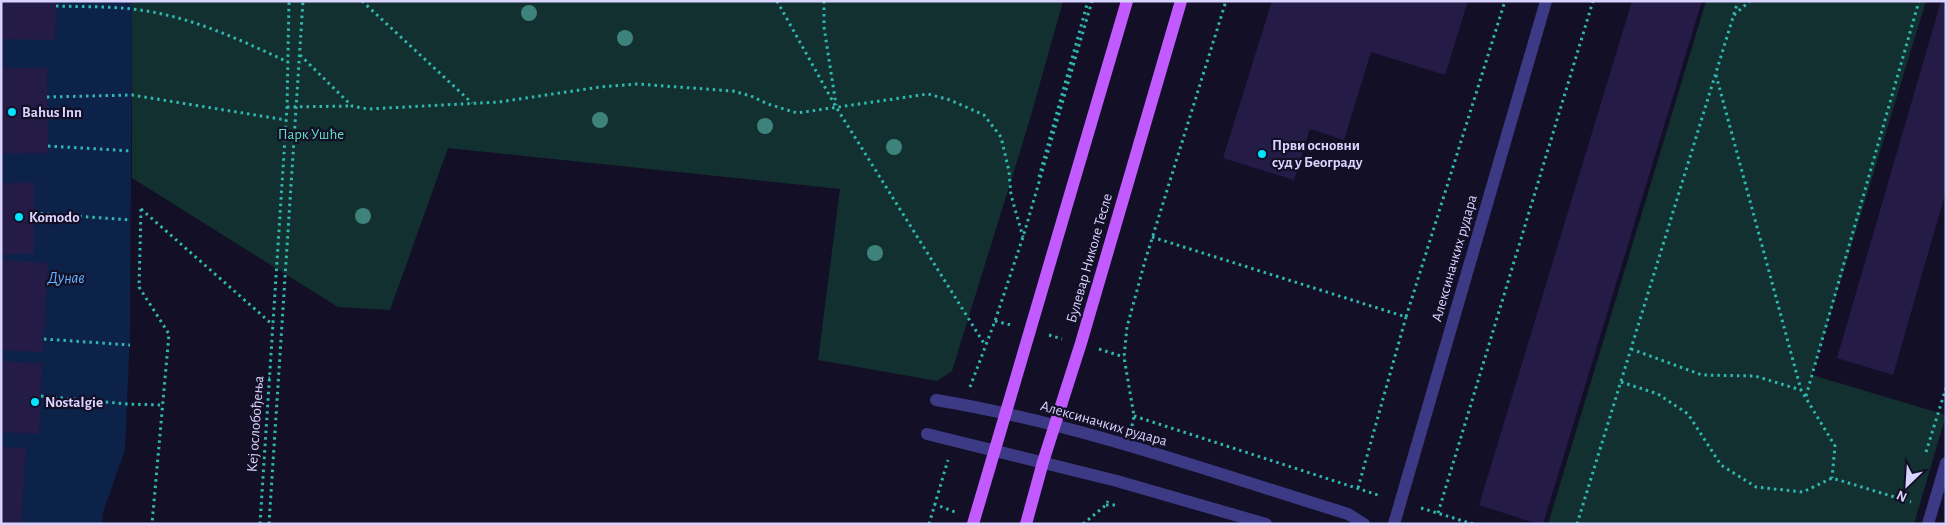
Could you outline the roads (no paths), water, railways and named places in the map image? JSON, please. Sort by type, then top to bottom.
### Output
[{"type":"main road","points":[[973,524],[1127,1]]},
{"type":"main road","name":"Булевар Николе Тесле","points":[[1026,524],[1181,1]]},
{"type":"street","name":"Алексиначких рудара","points":[[1394,524],[1546,1]]},
{"type":"street","name":"Алексиначких рудара","points":[[936,400],[1005,413],[1128,445],[1348,514],[1364,524]]},
{"type":"street","points":[[927,434],[995,449],[1117,481],[1266,524]]},
{"type":"street","points":[[1928,524],[1946,463]]},
{"type":"water","name":"Дунав","points":[[1,1],[132,1],[130,333],[125,450],[103,512],[102,524],[1,524]]},
{"type":"place","name":"Bahus Inn","points":[[12,112]]},
{"type":"place","name":"Први основни суд у Београду","points":[[1262,154]]},
{"type":"place","name":"Komodo","points":[[19,217]]},
{"type":"place","name":"Nostalgie","points":[[35,402]]},
{"type":"park label","name":"Парк Ушће","points":[[311,134]]}]
